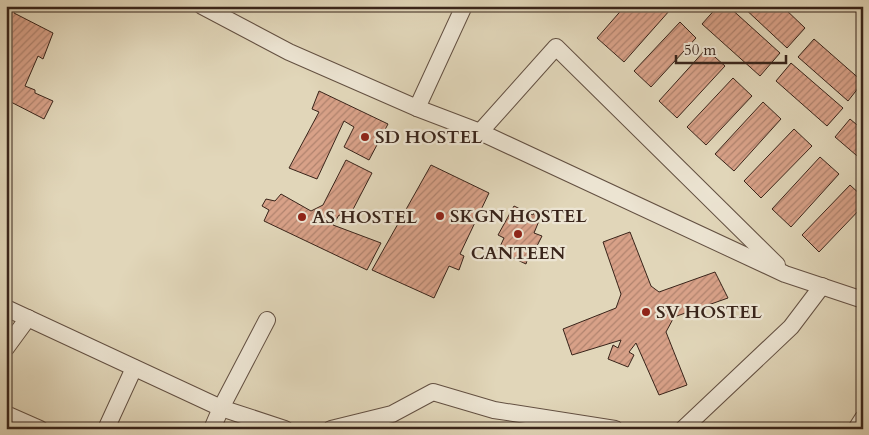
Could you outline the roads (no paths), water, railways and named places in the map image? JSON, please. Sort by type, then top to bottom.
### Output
[{"type":"street","points":[[202,6],[289,52],[418,108],[480,132],[785,274],[822,286],[861,295]]},
{"type":"street","points":[[418,108],[464,6]]},
{"type":"street","points":[[480,132],[556,47],[785,274]]},
{"type":"street","points":[[683,429],[791,327],[822,286]]},
{"type":"street","points":[[6,308],[221,408],[285,429]]},
{"type":"street","points":[[6,348],[28,318]]},
{"type":"street","points":[[212,429],[267,320]]},
{"type":"street","points":[[106,429],[134,368]]},
{"type":"street","points":[[331,429],[392,414],[433,392],[494,410],[615,429]]},
{"type":"street","points":[[6,414],[40,429]]},
{"type":"place","name":"SD HOSTEL","points":[[365,137]]},
{"type":"place","name":"SKGN HOSTEL","points":[[440,216]]},
{"type":"place","name":"AS HOSTEL","points":[[302,217]]},
{"type":"place","name":"CANTEEN","points":[[518,234]]},
{"type":"place","name":"SV HOSTEL","points":[[646,312]]}]
